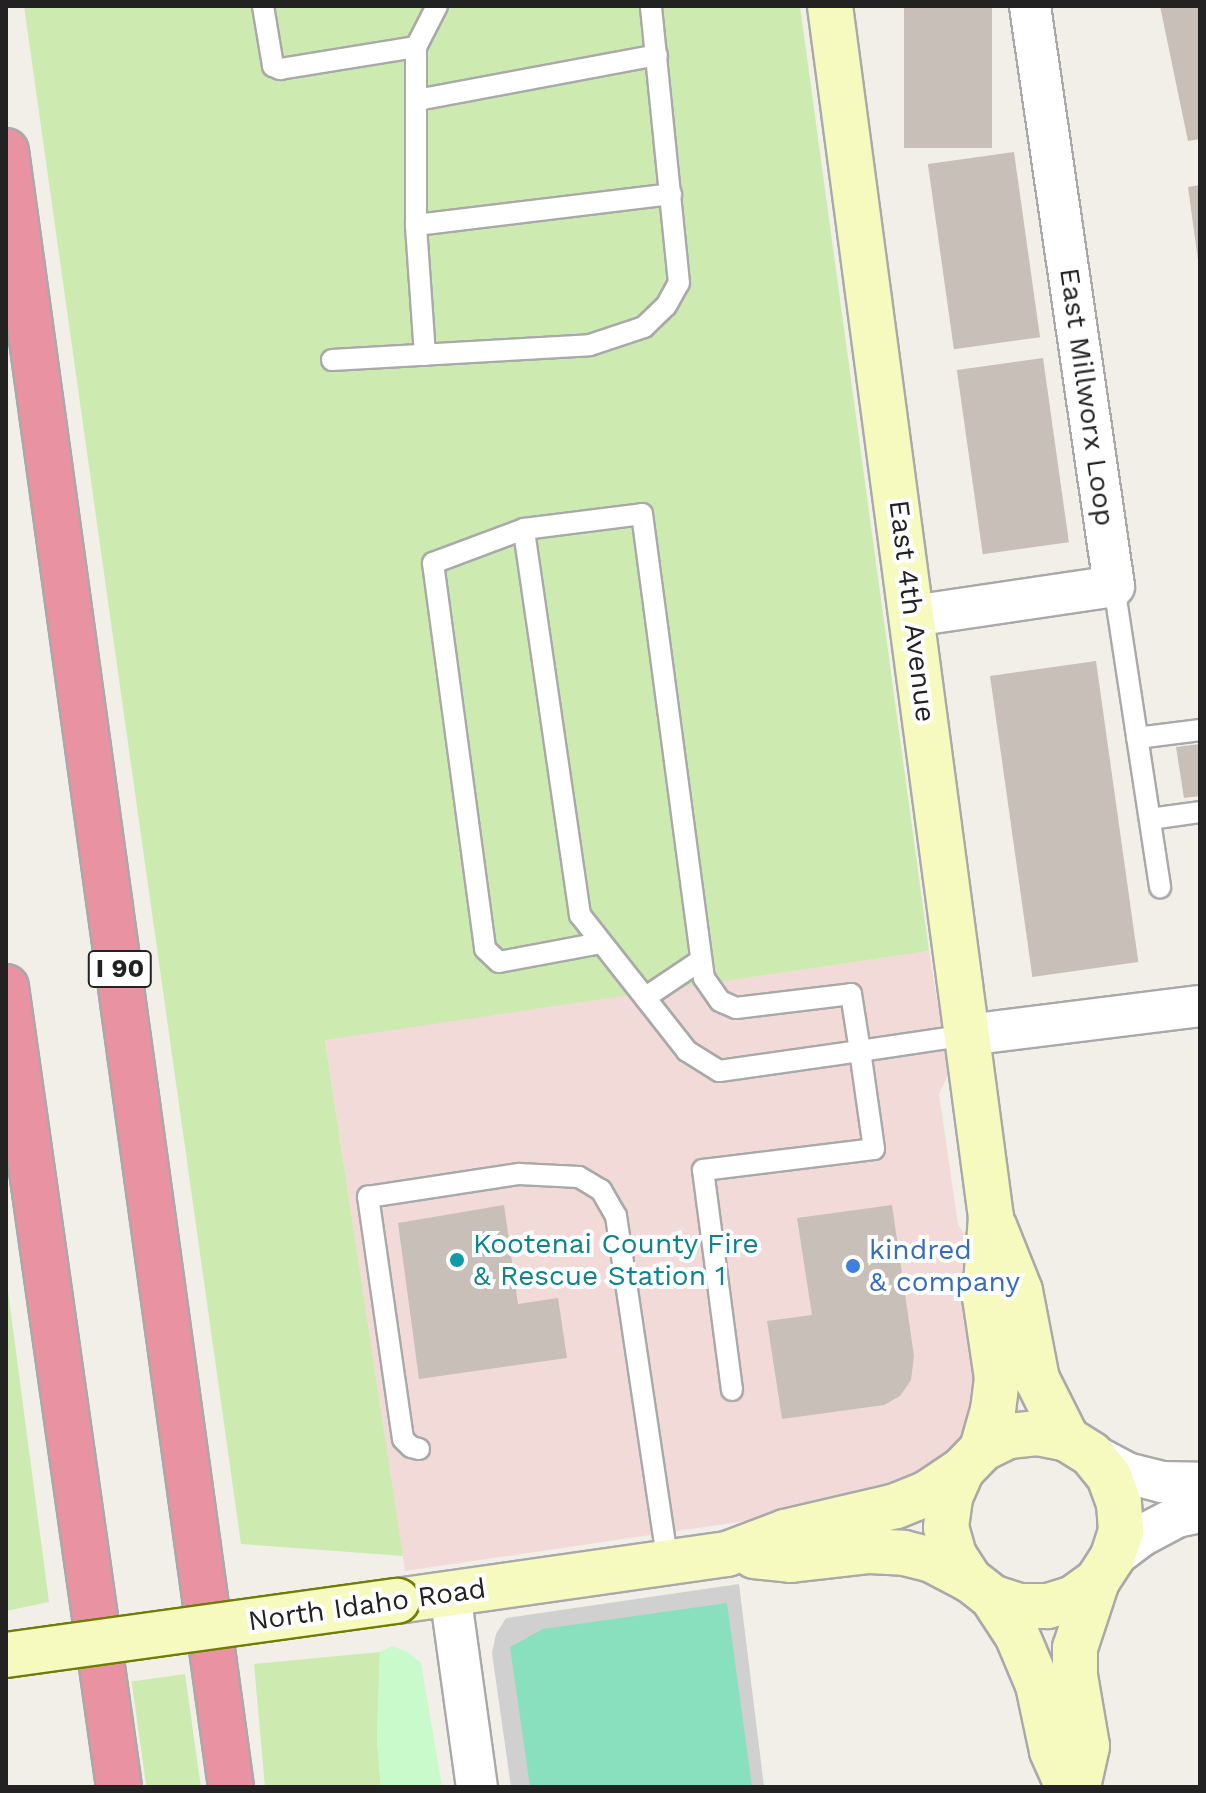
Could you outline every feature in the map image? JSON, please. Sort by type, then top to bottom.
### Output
[{"type":"highway","name":"I 90","points":[[6,151],[231,1787]]},
{"type":"highway","points":[[6,987],[119,1787]]},
{"type":"street","name":"East 4th Avenue","points":[[830,6],[991,1217],[985,1297],[997,1378],[993,1410],[972,1460]]},
{"type":"street","name":"East Millworx Loop","points":[[1030,6],[1114,586]]},
{"type":"street","points":[[912,616],[1114,586]]},
{"type":"street","points":[[967,1035],[1200,1006]]},
{"type":"street","name":"East 4th Avenue","points":[[991,1217],[1020,1291],[1037,1379],[1079,1446]]},
{"type":"street","points":[[1068,1787],[1052,1751],[1038,1685],[1017,1635],[954,1555],[946,1527],[950,1497],[972,1460],[1009,1436],[1037,1433],[1079,1446],[1126,1473],[1161,1482],[1200,1483]]},
{"type":"street","points":[[1078,1787],[1087,1746],[1075,1676],[1075,1648],[1121,1531],[1119,1503],[1109,1476],[1079,1446]]},
{"type":"street","name":"North Idaho Road","points":[[6,1655],[727,1554],[785,1532],[896,1506],[926,1494],[972,1460]]},
{"type":"street","points":[[981,1588],[1019,1606],[1047,1606],[1074,1598],[1141,1536],[1177,1517],[1200,1512]]},
{"type":"street","name":"North Idaho Road","points":[[727,1554],[791,1560],[869,1551],[904,1553],[932,1560],[981,1588]]},
{"type":"street","points":[[450,1593],[477,1787]]},
{"type":"lane","points":[[263,6],[273,66],[280,69],[416,47]]},
{"type":"lane","points":[[425,355],[416,225],[416,47],[437,6]]},
{"type":"lane","points":[[332,360],[590,345],[644,327],[666,306],[679,283],[651,6]]},
{"type":"lane","points":[[417,100],[657,55]]},
{"type":"lane","points":[[416,225],[671,194]]},
{"type":"lane","points":[[601,943],[499,962],[485,949],[433,563],[524,529],[642,514],[704,978],[714,995],[736,1008],[851,994],[874,1149],[703,1170],[732,1390]]},
{"type":"lane","points":[[524,529],[580,915],[687,1051],[719,1071],[967,1035]]},
{"type":"lane","points":[[1114,586],[1160,888]]},
{"type":"lane","points":[[1137,738],[1200,730]]},
{"type":"lane","points":[[1150,819],[1200,812]]},
{"type":"lane","points":[[646,997],[701,960]]},
{"type":"lane","points":[[419,1449],[411,1447],[403,1439],[368,1197],[519,1174],[579,1177],[601,1190],[616,1216],[668,1563]]},
{"type":"shaded area","points":[[929,951],[949,1073],[939,1094],[958,1224],[970,1243],[983,1385],[964,1450],[875,1502],[405,1571],[325,1039]]},
{"type":"shaded area","points":[[739,1584],[764,1787],[511,1787],[492,1653],[496,1634],[506,1618]]},
{"type":"green space","points":[[24,6],[800,6],[929,951],[325,1040],[403,1556],[241,1544]]},
{"type":"green space","points":[[6,1276],[49,1602],[6,1611]]},
{"type":"green space","points":[[727,1603],[752,1787],[530,1787],[510,1647],[543,1629]]},
{"type":"green space","points":[[392,1646],[408,1652],[421,1663],[442,1787],[381,1787],[377,1740],[380,1652]]},
{"type":"green space","points":[[380,1652],[377,1740],[381,1787],[265,1787],[254,1664]]},
{"type":"green space","points":[[185,1674],[201,1787],[146,1787],[132,1682]]},
{"type":"building","points":[[904,6],[992,6],[992,148],[904,148]]},
{"type":"building","points":[[1160,6],[1200,6],[1200,139],[1188,141]]},
{"type":"building","points":[[1014,152],[1040,337],[954,349],[928,164]]},
{"type":"building","points":[[1200,185],[1200,260],[1198,260],[1188,187]]},
{"type":"building","points":[[1043,358],[1069,542],[983,554],[957,370]]},
{"type":"building","points":[[1096,661],[1138,962],[1032,977],[990,676]]},
{"type":"building","points":[[1200,744],[1200,796],[1184,798],[1176,747]]},
{"type":"building","name":"Kootenai County Fire & Rescue Station 1","points":[[504,1205],[518,1304],[558,1298],[567,1358],[419,1379],[398,1223]]},
{"type":"building","name":"kindred & company","points":[[892,1205],[914,1356],[911,1380],[900,1396],[884,1405],[782,1419],[767,1321],[812,1315],[797,1218]]},
{"type":"place","name":"Kootenai County Fire & Rescue Station 1","points":[[457,1260]]},
{"type":"place","name":"kindred & company","points":[[853,1266]]}]
